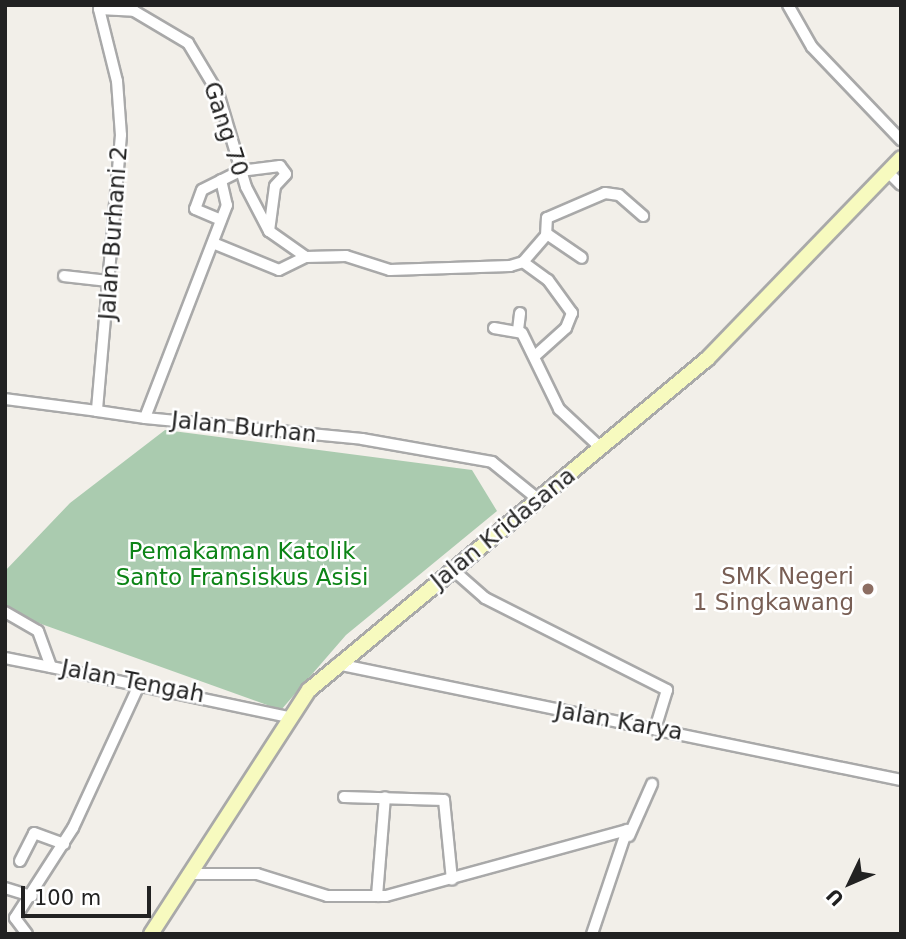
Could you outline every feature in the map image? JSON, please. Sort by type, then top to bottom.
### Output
[{"type":"street","points":[[788,5],[818,54],[901,140]]},
{"type":"street","name":"Gang 70","points":[[102,6],[134,11],[188,43],[218,93],[240,171],[269,231]]},
{"type":"street","name":"Jalan Burhani 2","points":[[97,411],[120,124],[102,6]]},
{"type":"street","name":"Jalan Kridasana","points":[[150,934],[288,717],[337,664],[601,449],[727,340],[901,158]]},
{"type":"street","points":[[220,220],[194,207],[202,190],[240,171],[273,163],[286,172],[275,186],[269,231],[306,257]]},
{"type":"street","points":[[888,172],[901,185]]},
{"type":"street","name":"Jalan Burhan","points":[[221,180],[227,199],[213,243],[145,418],[362,439],[492,462],[539,500]]},
{"type":"street","points":[[582,258],[547,234],[543,224],[553,214],[605,193],[619,195],[643,216]]},
{"type":"street","points":[[523,262],[547,234]]},
{"type":"street","points":[[213,243],[279,270],[306,257],[346,256],[397,271],[523,262],[548,280],[572,313],[566,328],[536,355]]},
{"type":"street","points":[[64,276],[108,281]]},
{"type":"street","points":[[520,313],[518,330],[536,355],[559,410],[601,449]]},
{"type":"street","points":[[494,328],[518,330]]},
{"type":"street","points":[[5,399],[145,418]]},
{"type":"street","points":[[452,569],[485,598],[667,690],[655,729]]},
{"type":"street","name":"Jalan Tengah","points":[[5,612],[38,631],[51,667],[139,683],[288,717]]},
{"type":"street","points":[[5,658],[51,667]]},
{"type":"street","name":"Jalan Karya","points":[[337,664],[901,780]]},
{"type":"street","points":[[27,934],[14,922],[64,844],[139,683]]},
{"type":"street","points":[[592,934],[652,783]]},
{"type":"street","points":[[344,797],[444,800],[452,880]]},
{"type":"street","points":[[377,896],[384,797]]},
{"type":"street","points":[[188,874],[257,874],[327,896],[377,896],[452,880],[625,830],[629,836]]},
{"type":"street","points":[[20,861],[34,833],[64,844]]},
{"type":"street","points":[[5,888],[32,896]]},
{"type":"green space","name":"Pemakaman Katolik Santo Fransiskus Asisi","points":[[165,430],[472,470],[497,511],[346,635],[281,710],[5,611],[5,571],[70,503]]},
{"type":"place","name":"SMK Negeri 1 Singkawang","points":[[868,589]]}]
